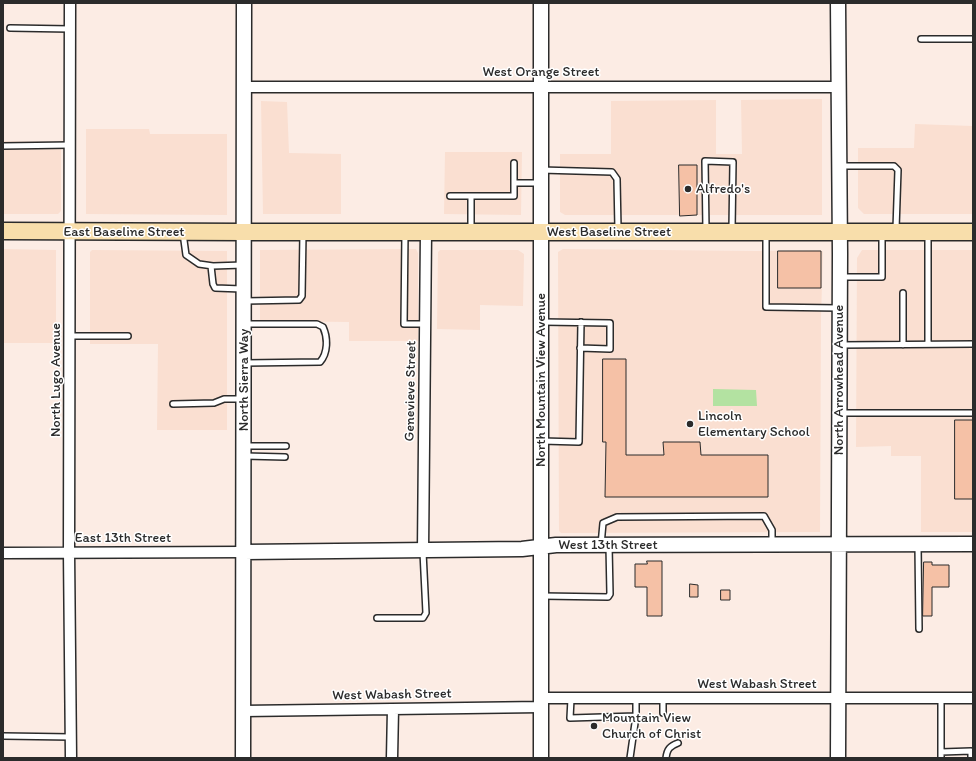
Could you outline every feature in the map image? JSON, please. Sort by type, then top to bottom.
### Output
[{"type":"main road","name":"East Baseline Street","points":[[3,231],[244,232]]},
{"type":"main road","name":"West Baseline Street","points":[[244,232],[973,232]]},
{"type":"street","name":"North Lugo Avenue","points":[[70,3],[71,758]]},
{"type":"street","name":"North Sierra Way","points":[[243,758],[244,3]]},
{"type":"street","name":"North Mountain View Avenue","points":[[541,3],[541,758]]},
{"type":"street","name":"North Arrowhead Avenue","points":[[838,3],[840,166],[838,758]]},
{"type":"street","name":"West Orange Street","points":[[244,87],[838,87]]},
{"type":"street","name":"Genevieve Street","points":[[423,550],[426,232]]},
{"type":"street","name":"West 13th Street","points":[[244,552],[522,550],[556,545],[973,544]]},
{"type":"street","name":"East 13th Street","points":[[3,552],[244,552]]},
{"type":"street","name":"West Wabash Street","points":[[243,711],[392,709],[541,703],[571,699],[973,698]]},
{"type":"street","points":[[392,709],[392,758]]},
{"type":"lane","points":[[10,28],[70,29]]},
{"type":"lane","points":[[921,39],[973,39]]},
{"type":"lane","points":[[3,146],[70,145]]},
{"type":"lane","points":[[706,232],[705,161],[733,162],[732,232]]},
{"type":"lane","points":[[450,196],[514,196],[514,163]]},
{"type":"lane","points":[[839,277],[882,277],[898,170],[894,166],[840,166]]},
{"type":"lane","points":[[514,183],[541,177],[612,172],[617,179],[618,232]]},
{"type":"lane","points":[[471,196],[471,232]]},
{"type":"lane","points":[[182,232],[186,255],[199,264],[211,266],[244,265]]},
{"type":"lane","points":[[211,266],[213,284],[215,288],[244,295],[299,300],[302,296],[303,232]]},
{"type":"lane","points":[[405,232],[404,324],[426,324]]},
{"type":"lane","points":[[766,232],[766,307],[839,308]]},
{"type":"lane","points":[[928,232],[928,344]]},
{"type":"lane","points":[[903,293],[903,344]]},
{"type":"lane","points":[[541,322],[610,323],[610,349],[580,348]]},
{"type":"lane","points":[[541,441],[579,442],[581,322]]},
{"type":"lane","points":[[244,324],[317,324],[323,327],[326,337],[325,354],[320,362],[244,363]]},
{"type":"lane","points":[[70,336],[128,336]]},
{"type":"lane","points":[[839,345],[973,344]]},
{"type":"lane","points":[[173,404],[214,402],[224,399],[244,399]]},
{"type":"lane","points":[[839,413],[973,413]]},
{"type":"lane","points":[[244,451],[286,446]]},
{"type":"lane","points":[[244,451],[285,457]]},
{"type":"lane","points":[[541,596],[608,597],[610,594],[603,523],[617,517],[764,516],[772,530],[772,545]]},
{"type":"lane","points":[[918,544],[919,629]]},
{"type":"lane","points":[[377,618],[423,618],[426,614],[423,550]]},
{"type":"lane","points":[[630,758],[636,716],[636,698]]},
{"type":"lane","points":[[663,698],[663,713]]},
{"type":"lane","points":[[941,698],[942,758]]},
{"type":"lane","points":[[571,699],[570,718],[636,716]]},
{"type":"lane","points":[[3,736],[71,737]]},
{"type":"lane","points":[[666,758],[667,751],[670,746],[678,743]]},
{"type":"lane","points":[[941,752],[971,751],[971,758]]},
{"type":"shaded area","points":[[822,99],[822,215],[565,215],[560,212],[560,154],[611,154],[611,101],[716,100],[716,154],[742,154],[741,100]]},
{"type":"shaded area","points":[[261,101],[287,102],[289,153],[341,154],[341,214],[263,214]]},
{"type":"shaded area","points":[[915,124],[973,126],[973,214],[864,214],[858,208],[858,148],[914,148]]},
{"type":"shaded area","points":[[86,129],[149,129],[150,134],[227,134],[227,215],[86,214]]},
{"type":"shaded area","points":[[3,141],[61,142],[61,211],[58,214],[3,214]]},
{"type":"shaded area","points":[[445,152],[522,152],[521,215],[444,214]]},
{"type":"shaded area","points":[[3,249],[56,250],[56,343],[3,343]]},
{"type":"shaded area","points":[[416,249],[418,253],[418,341],[349,341],[349,322],[260,321],[260,250]]},
{"type":"shaded area","name":"Lincoln Elementary School","points":[[563,249],[756,251],[821,250],[823,252],[821,317],[820,532],[561,533],[559,531],[558,252]]},
{"type":"shaded area","points":[[92,250],[227,251],[227,430],[157,430],[158,344],[90,344],[90,252]]},
{"type":"shaded area","points":[[440,250],[518,250],[524,254],[523,306],[480,305],[480,330],[437,329],[438,252]]},
{"type":"shaded area","points":[[862,250],[973,250],[973,532],[921,532],[921,456],[891,456],[891,446],[856,447],[857,258]]},
{"type":"green space","points":[[713,389],[756,390],[757,406],[713,406]]},
{"type":"building","name":"Alfredo's","points":[[679,165],[697,165],[697,215],[680,216]]},
{"type":"building","points":[[778,251],[821,251],[821,288],[778,288]]},
{"type":"building","points":[[603,359],[626,359],[626,455],[664,455],[663,442],[700,442],[701,455],[768,455],[768,497],[605,497],[606,442],[603,442]]},
{"type":"building","points":[[955,420],[973,420],[973,499],[955,499]]},
{"type":"building","points":[[647,561],[662,561],[662,616],[647,616],[647,587],[635,587],[635,564],[647,564]]},
{"type":"building","points":[[924,562],[932,562],[932,565],[949,565],[949,587],[932,587],[932,616],[923,616]]},
{"type":"building","points":[[690,584],[698,585],[698,597],[690,597]]},
{"type":"building","points":[[721,590],[730,590],[730,600],[721,600]]},
{"type":"place","name":"Alfredo's","points":[[688,189]]},
{"type":"place","name":"Lincoln Elementary School","points":[[690,424]]},
{"type":"place","name":"Mountain View Church of Christ","points":[[594,726]]}]
